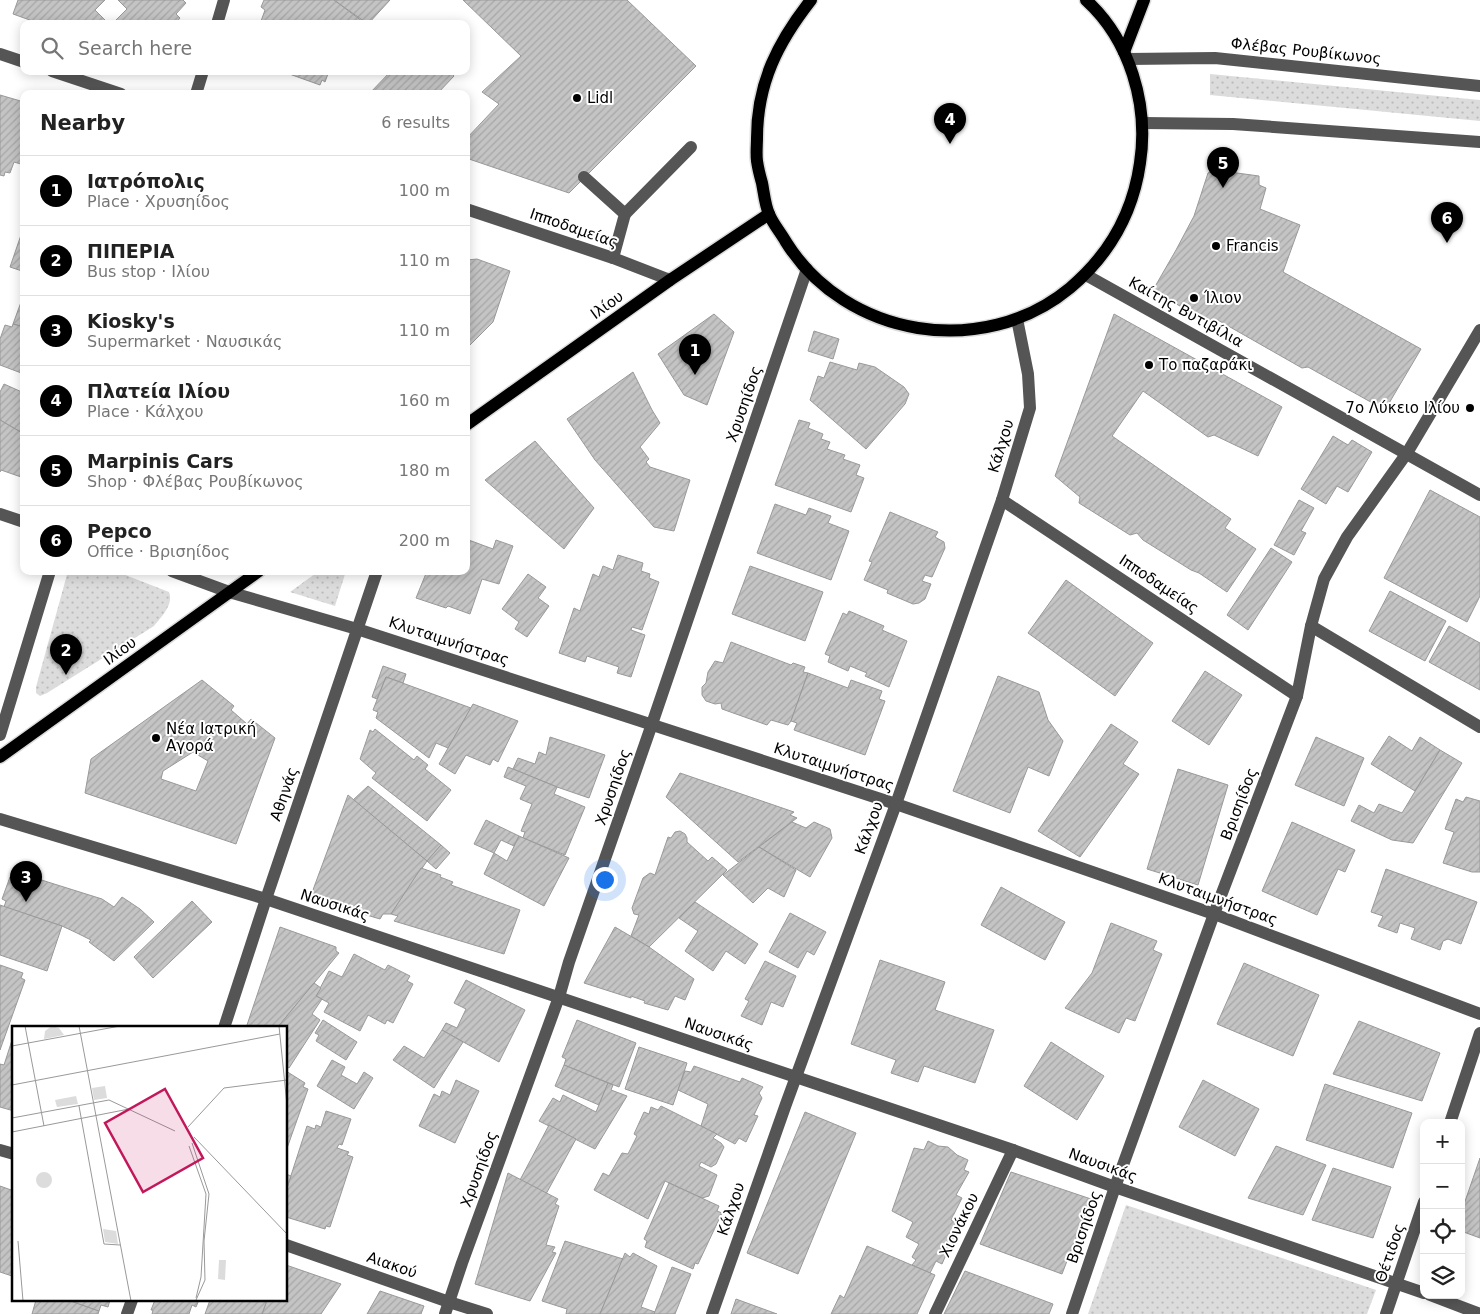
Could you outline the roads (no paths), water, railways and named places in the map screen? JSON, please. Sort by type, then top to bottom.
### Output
[{"type":"main road","points":[[811,0],[798,16],[778,48],[764,83],[757,121],[757,159],[769,214],[792,251],[807,269],[840,298],[880,319],[922,330],[967,330],[1017,319],[1038,310],[1063,294],[1086,275],[1119,230],[1131,205],[1138,178],[1142,150],[1140,100],[1126,56],[1111,30],[1086,0]]},
{"type":"main road","points":[[1126,56],[1144,0]]},
{"type":"main road","name":"Ιλίου","points":[[470,422],[670,280],[769,214]]},
{"type":"main road","name":"Ιλίου","points":[[0,756],[253,575]]},
{"type":"street","points":[[218,20],[224,0]]},
{"type":"street","points":[[0,54],[20,61]]},
{"type":"street","name":"Φλέβας Ρουβίκωνος","points":[[1126,56],[1215,58],[1480,86]]},
{"type":"street","points":[[64,75],[109,90]]},
{"type":"street","points":[[197,90],[202,75]]},
{"type":"street","points":[[1142,123],[1233,124],[1480,142]]},
{"type":"street","points":[[613,258],[626,214],[691,147]]},
{"type":"street","points":[[584,177],[626,214]]},
{"type":"street","name":"Ιπποδαμείας","points":[[470,210],[613,258],[670,280]]},
{"type":"street","name":"Χρυσηίδος","points":[[447,1308],[559,997],[572,953],[807,269]]},
{"type":"street","name":"Καίτης Βυτιβίλια","points":[[1086,275],[1480,495]]},
{"type":"street","name":"Κάλχου","points":[[712,1314],[786,1104],[896,804],[1002,500],[1030,408],[1028,374],[1017,319]]},
{"type":"street","name":"Βρισηίδος","points":[[1072,1314],[1115,1187],[1214,914],[1297,696],[1310,626],[1324,580],[1347,537],[1407,453],[1480,330]]},
{"type":"street","name":"Ιπποδαμείας","points":[[1002,500],[1297,696]]},
{"type":"street","points":[[0,514],[20,521]]},
{"type":"street","points":[[0,735],[49,575]]},
{"type":"street","name":"Κλυταιμνήστρας","points":[[183,575],[229,592],[357,629],[896,804],[1214,914],[1480,1014]]},
{"type":"street","name":"Αθηνάς","points":[[225,1026],[376,575]]},
{"type":"street","points":[[1310,626],[1480,727]]},
{"type":"street","name":"Ναυσικάς","points":[[0,819],[266,899],[1013,1150],[1420,1292]]},
{"type":"street","points":[[1451,1119],[1480,1032]]},
{"type":"street","name":"Χιονάκου","points":[[934,1314],[1013,1150]]},
{"type":"street","name":"Θέτιδος","points":[[1386,1314],[1422,1209]]},
{"type":"street","name":"Αιακού","points":[[288,1246],[447,1308],[487,1314]]},
{"type":"street","points":[[1441,1299],[1480,1314]]},
{"type":"street","points":[[127,1314],[131,1302]]},
{"type":"place","name":"Lidl","points":[[577,98]]},
{"type":"place","name":"Πλατεία Ιλίου","points":[[950,144]]},
{"type":"place","name":"Marpinis Cars","points":[[1223,188]]},
{"type":"place","name":"Pepco","points":[[1447,243]]},
{"type":"place","name":"Francis","points":[[1216,246]]},
{"type":"place","name":"Ίλιον","points":[[1194,298]]},
{"type":"place","name":"Το παζαράκι","points":[[1149,365]]},
{"type":"place","name":"Ιατρόπολις","points":[[695,375]]},
{"type":"place","name":"7ο Λύκειο Ιλίου","points":[[1470,408]]},
{"type":"place","name":"ΠΙΠΕΡΙΑ","points":[[66,675]]},
{"type":"place","name":"Νέα Ιατρική Αγορά","points":[[156,738]]},
{"type":"place","name":"Kiosky's","points":[[26,902]]}]
